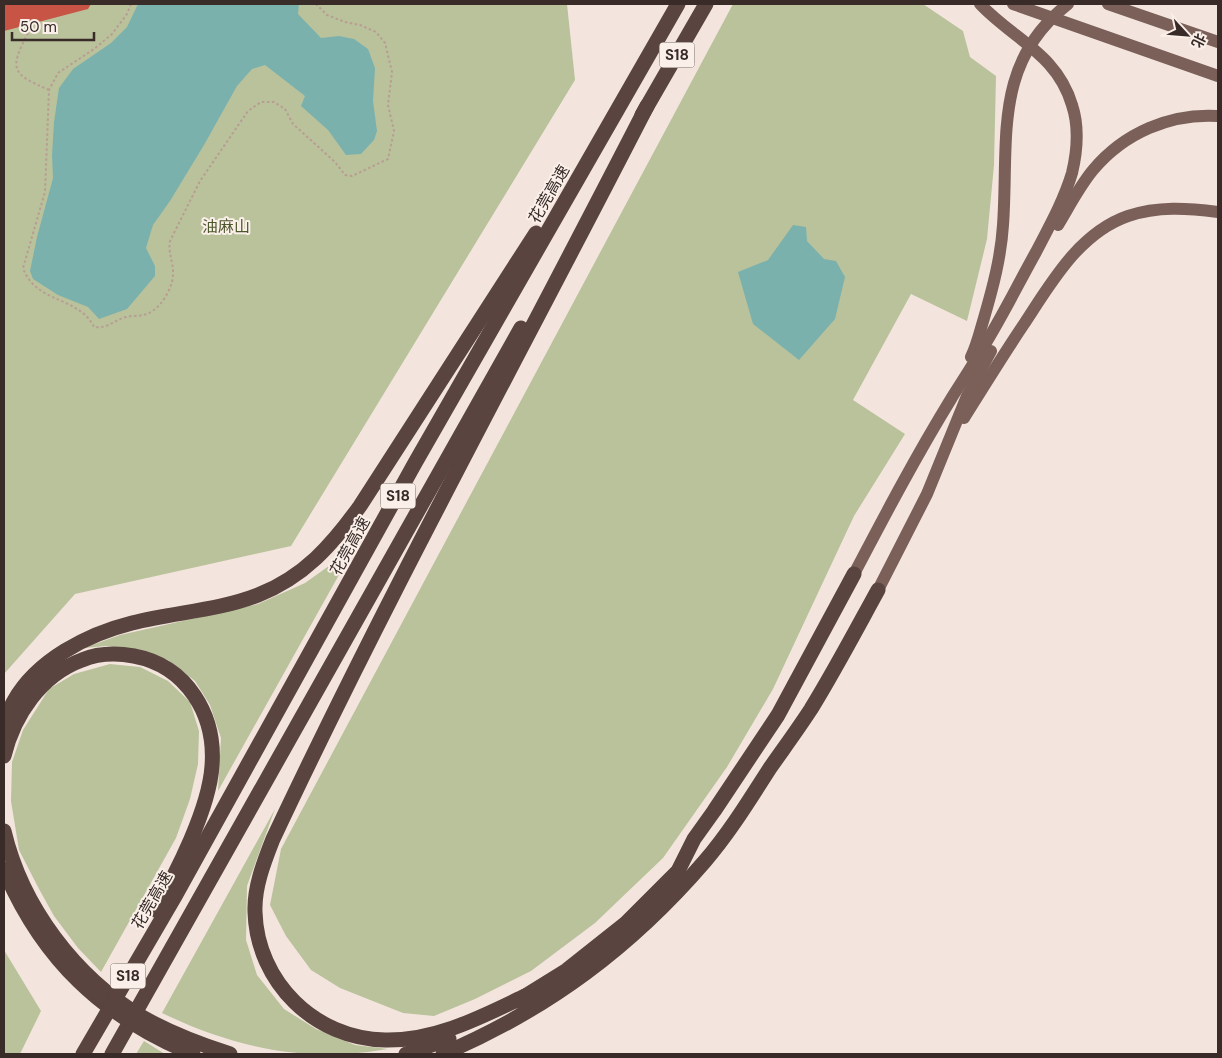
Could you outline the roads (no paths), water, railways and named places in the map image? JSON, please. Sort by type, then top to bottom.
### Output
[{"type":"highway","name":"花莞高速","points":[[83,1054],[169,895],[678,4]]},
{"type":"highway","name":"S18","points":[[112,1054],[457,440],[706,4]]},
{"type":"highway","points":[[4,722],[14,700],[43,668],[60,654],[80,642],[132,623],[210,609],[258,595],[294,576],[314,562],[346,526],[377,481],[625,96]]},
{"type":"highway","points":[[525,996],[447,1031],[422,1038],[367,1039],[340,1032],[316,1020],[306,1012],[288,996],[276,980],[259,942],[255,912],[256,892],[264,861],[273,838],[344,692],[431,519],[647,106]]},
{"type":"highway","points":[[406,1054],[448,1040],[486,1022],[567,970],[625,924],[678,871],[694,839],[778,715],[854,574]]},
{"type":"highway","points":[[443,1054],[514,1021],[573,983],[632,937],[684,884],[707,859],[729,830],[810,710],[878,590]]},
{"type":"highway","points":[[4,756],[14,729],[29,701],[50,679],[74,663],[97,656],[126,655],[153,661],[174,673],[194,693],[202,707],[211,736],[212,766],[209,784],[200,814],[169,895],[72,1054]]},
{"type":"highway","points":[[4,831],[13,863],[34,905],[60,944],[92,979],[128,1008],[143,1017],[188,1040],[230,1054]]},
{"type":"highway","points":[[4,870],[24,912],[51,952],[85,989],[138,1027],[158,1039],[193,1054]]},
{"type":"main road","points":[[854,574],[915,460],[993,330],[1056,211],[1072,173],[1076,120],[1072,105],[1055,70],[1043,57],[998,22],[980,4]]},
{"type":"main road","points":[[1013,4],[1218,76]]},
{"type":"main road","points":[[951,398],[974,351],[998,270],[1004,224],[1007,114],[1014,81],[1028,49],[1045,24],[1068,4]]},
{"type":"main road","points":[[1108,4],[1218,42]]},
{"type":"main road","points":[[878,590],[927,494],[971,387],[1056,229],[1084,182],[1115,148],[1144,130],[1182,118],[1218,116]]},
{"type":"main road","points":[[946,447],[1051,283],[1080,248],[1095,234],[1126,217],[1156,209],[1187,208],[1218,212]]},
{"type":"water","points":[[138,4],[299,4],[298,14],[321,38],[339,36],[354,39],[368,49],[375,68],[373,101],[377,131],[374,140],[361,154],[346,155],[328,130],[301,106],[305,96],[265,65],[252,69],[237,86],[204,145],[153,225],[146,248],[155,266],[155,276],[127,309],[99,319],[88,307],[58,295],[33,279],[30,271],[53,178],[54,122],[59,88],[73,69],[111,43],[127,27]]},
{"type":"water","points":[[793,225],[806,227],[807,241],[824,259],[836,261],[845,277],[835,319],[799,360],[753,324],[738,272],[768,260]]},
{"type":"park label","name":"油麻山","points":[[226,226]]}]
